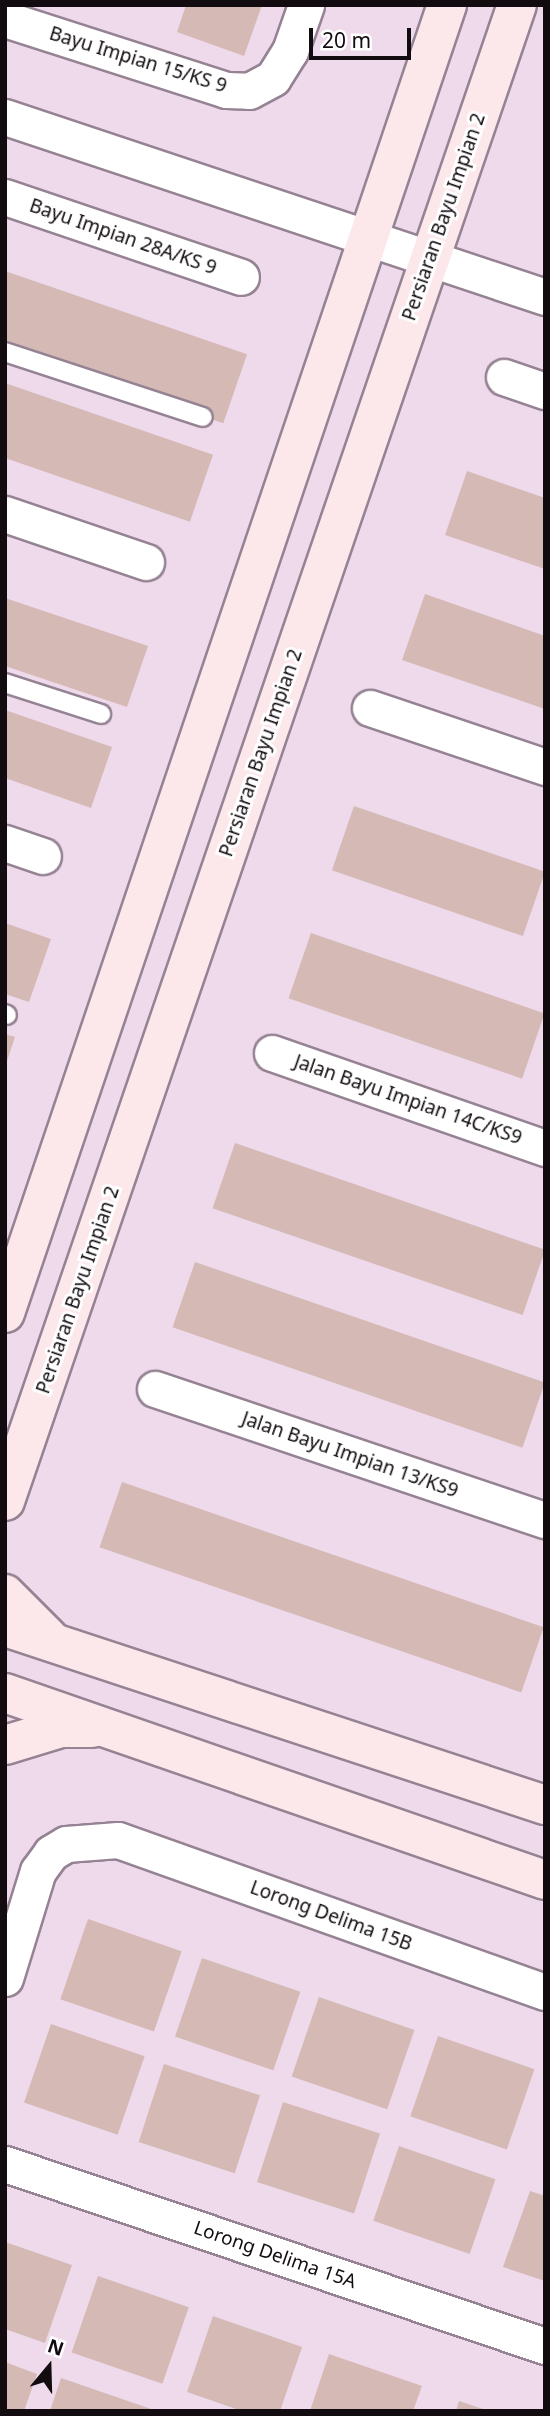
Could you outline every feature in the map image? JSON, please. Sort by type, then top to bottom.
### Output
[{"type":"street","name":"Bayu Impian 15/KS 9","points":[[5,19],[226,90],[249,91],[273,78],[290,51],[306,5]]},
{"type":"street","points":[[5,1313],[447,5]]},
{"type":"street","name":"Persiaran Bayu Impian 2","points":[[5,1501],[517,5]]},
{"type":"street","points":[[5,117],[545,297]]},
{"type":"street","name":"Bayu Impian 28A/KS 9","points":[[5,197],[241,276]]},
{"type":"street","points":[[504,377],[545,391]]},
{"type":"street","points":[[5,514],[146,562]]},
{"type":"street","points":[[370,708],[545,767]]},
{"type":"street","points":[[5,843],[43,856]]},
{"type":"street","name":"Jalan Bayu Impian 14C/KS9","points":[[272,1053],[545,1148]]},
{"type":"street","name":"Jalan Bayu Impian 13/KS9","points":[[155,1389],[545,1520]]},
{"type":"street","points":[[5,1594],[54,1642]]},
{"type":"street","points":[[5,1627],[545,1805]]},
{"type":"street","points":[[5,1693],[545,1880]]},
{"type":"street","points":[[5,1745],[61,1728],[108,1728]]},
{"type":"street","name":"Lorong Delima 15B","points":[[5,1978],[38,1871],[51,1853],[66,1844],[118,1840],[545,1992]]},
{"type":"street","name":"Lorong Delima 15A","points":[[5,2164],[545,2346]]},
{"type":"lane","points":[[5,352],[203,417]]},
{"type":"lane","points":[[5,682],[101,715]]},
{"type":"building","points":[[186,5],[262,5],[244,56],[177,32]]},
{"type":"building","points":[[5,271],[247,354],[223,423],[5,348]]},
{"type":"building","points":[[5,383],[213,455],[190,522],[5,458]]},
{"type":"building","points":[[467,471],[545,498],[545,569],[445,535]]},
{"type":"building","points":[[425,594],[545,636],[545,709],[402,660]]},
{"type":"building","points":[[5,598],[148,646],[127,707],[5,666]]},
{"type":"building","points":[[5,710],[112,747],[91,808],[5,778]]},
{"type":"building","points":[[354,806],[545,872],[523,936],[332,870]]},
{"type":"building","points":[[5,923],[51,939],[29,1002],[5,994]]},
{"type":"building","points":[[311,933],[545,1013],[522,1079],[289,998]]},
{"type":"building","points":[[5,1034],[15,1037],[6,1064],[5,1064]]},
{"type":"building","points":[[235,1143],[545,1250],[523,1315],[213,1208]]},
{"type":"building","points":[[195,1262],[545,1382],[522,1448],[173,1327]]},
{"type":"building","points":[[122,1482],[544,1627],[521,1692],[100,1547]]},
{"type":"building","points":[[88,1919],[182,1951],[154,2032],[60,1999]]},
{"type":"building","points":[[202,1958],[300,1992],[273,2070],[175,2036]]},
{"type":"building","points":[[319,1997],[414,2030],[387,2109],[292,2076]]},
{"type":"building","points":[[51,2024],[145,2056],[118,2135],[24,2102]]},
{"type":"building","points":[[438,2036],[534,2069],[507,2150],[410,2116]]},
{"type":"building","points":[[164,2064],[260,2095],[235,2173],[139,2142]]},
{"type":"building","points":[[283,2102],[380,2134],[354,2213],[257,2182]]},
{"type":"building","points":[[399,2146],[495,2179],[470,2254],[373,2221]]},
{"type":"building","points":[[530,2191],[545,2196],[545,2281],[503,2267]]},
{"type":"building","points":[[5,2242],[72,2265],[45,2343],[5,2329]]},
{"type":"building","points":[[98,2276],[189,2307],[162,2384],[72,2353]]},
{"type":"building","points":[[213,2316],[302,2347],[280,2411],[242,2411],[187,2392]]},
{"type":"building","points":[[329,2354],[422,2386],[413,2411],[310,2411]]},
{"type":"building","points":[[5,2362],[37,2374],[24,2411],[5,2411]]},
{"type":"building","points":[[61,2378],[154,2410],[154,2411],[50,2411]]},
{"type":"building","points":[[459,2401],[486,2410],[486,2411],[456,2411]]}]
